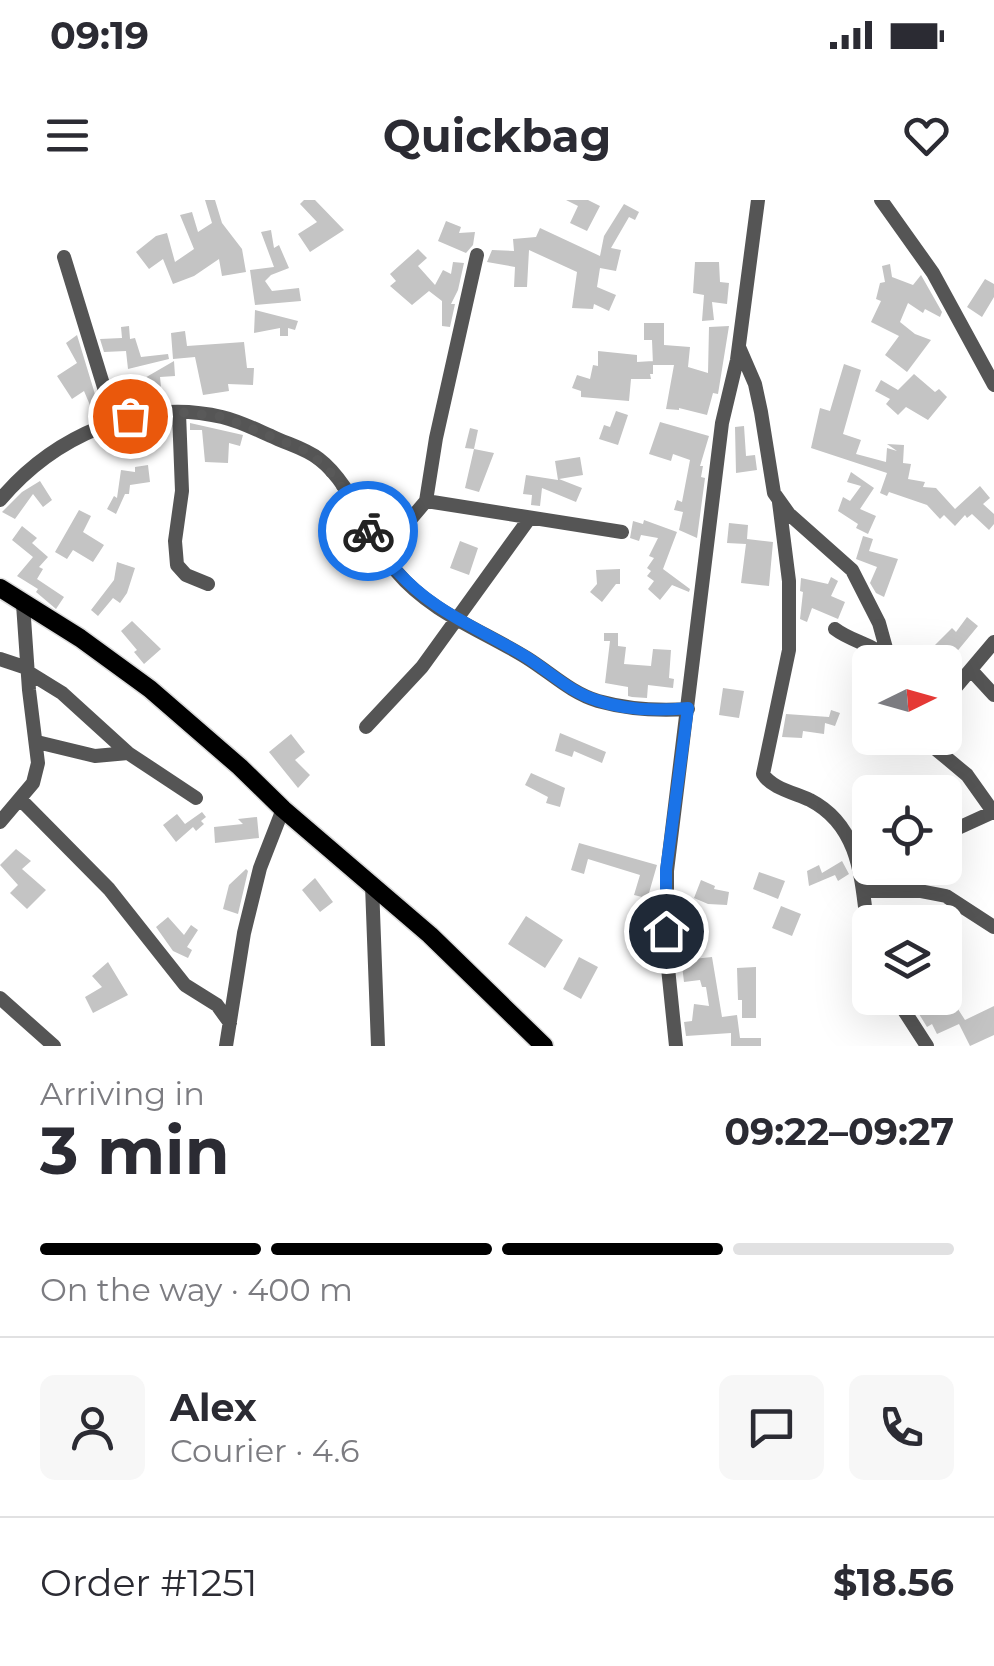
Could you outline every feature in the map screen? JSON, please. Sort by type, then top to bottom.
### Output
[{"type":"main road","points":[[1,591],[125,669],[430,935],[544,1046]]},
{"type":"street","points":[[676,1046],[665,904],[669,844],[722,423],[739,346],[758,200]]},
{"type":"street","points":[[881,200],[933,273],[994,385]]},
{"type":"street","points":[[382,552],[426,501],[477,255]]},
{"type":"street","points":[[64,257],[114,420]]},
{"type":"street","points":[[739,346],[754,384],[774,493],[828,551],[852,570],[879,623],[885,645]]},
{"type":"street","points":[[0,500],[42,460],[114,420],[179,412],[223,417],[318,458],[336,478],[382,552],[416,591],[457,620],[596,700],[651,710],[688,708]]},
{"type":"street","points":[[179,412],[182,491],[176,541],[178,565],[186,575],[208,584]]},
{"type":"street","points":[[426,501],[622,532]]},
{"type":"street","points":[[779,502],[789,581],[790,650],[764,774],[769,783],[812,802],[833,817],[852,842]]},
{"type":"street","points":[[366,727],[422,667],[530,519]]},
{"type":"street","points":[[0,822],[21,800],[36,773],[37,742],[23,604]]},
{"type":"street","points":[[834,629],[869,645]]},
{"type":"street","points":[[962,680],[994,642]]},
{"type":"street","points":[[0,659],[28,670],[62,693],[128,753],[196,798]]},
{"type":"street","points":[[970,670],[994,696]]},
{"type":"street","points":[[37,742],[95,756],[128,753]]},
{"type":"street","points":[[943,755],[967,775],[994,812],[962,826]]},
{"type":"street","points":[[21,800],[110,889],[185,985],[217,1005],[230,1023]]},
{"type":"street","points":[[226,1046],[244,933],[260,868],[282,809]]},
{"type":"street","points":[[372,885],[378,1046]]},
{"type":"street","points":[[866,885],[867,905]]},
{"type":"street","points":[[866,892],[920,891],[946,896],[994,927]]},
{"type":"street","points":[[0,998],[54,1046]]},
{"type":"street","points":[[907,1015],[928,1046]]},
{"type":"building","points":[[205,200],[215,200],[222,223],[242,249],[246,272],[222,276],[219,259],[173,284],[163,259],[149,269],[136,252],[156,236],[167,233],[175,262],[194,249],[180,215],[192,212],[198,232],[212,223]]},
{"type":"building","points":[[315,200],[344,230],[310,252],[298,234],[317,222],[300,204]]},
{"type":"building","points":[[566,200],[588,200],[600,206],[587,231],[570,223],[578,206]]},
{"type":"building","points":[[624,204],[639,212],[635,220],[629,217],[611,248],[621,250],[616,271],[600,268],[597,287],[616,295],[609,311],[594,304],[593,309],[572,308],[577,272],[529,250],[527,287],[514,287],[515,267],[487,262],[492,250],[514,251],[513,239],[536,237],[540,228],[600,256],[604,236]]},
{"type":"building","points":[[446,221],[461,227],[459,233],[475,232],[473,245],[466,253],[438,241]]},
{"type":"building","points":[[271,230],[274,248],[279,245],[289,268],[265,281],[272,291],[299,288],[301,301],[255,305],[250,270],[274,267],[261,232]]},
{"type":"building","points":[[418,249],[427,258],[418,266],[435,285],[443,270],[451,274],[453,262],[464,263],[451,304],[455,304],[450,327],[442,326],[442,301],[429,291],[412,305],[390,286],[396,281],[390,274]]},
{"type":"building","points":[[695,262],[719,262],[720,282],[729,283],[727,304],[712,302],[714,320],[702,321],[704,295],[693,293]]},
{"type":"building","points":[[890,264],[892,277],[913,285],[921,275],[942,312],[940,317],[925,309],[923,313],[908,303],[900,322],[931,340],[907,372],[885,355],[899,336],[871,322],[881,301],[876,299],[880,283],[885,282],[882,266]]},
{"type":"building","points":[[985,279],[994,284],[994,297],[982,317],[967,307]]},
{"type":"building","points":[[255,310],[298,321],[295,330],[288,328],[288,336],[280,336],[280,328],[254,333]]},
{"type":"building","points":[[644,323],[664,323],[664,345],[690,347],[688,367],[708,373],[709,327],[729,326],[718,394],[713,393],[707,415],[666,409],[674,365],[653,365],[652,340],[644,340]]},
{"type":"building","points":[[129,326],[130,339],[135,338],[141,357],[168,354],[169,359],[128,369],[126,351],[104,352],[100,339],[122,338],[121,327]]},
{"type":"building","points":[[185,331],[187,346],[244,342],[247,368],[254,368],[253,385],[228,384],[229,391],[203,395],[195,357],[173,359],[171,333]]},
{"type":"building","points":[[77,335],[101,414],[95,417],[84,391],[72,399],[57,376],[77,363],[66,343]]},
{"type":"building","points":[[598,351],[637,355],[637,362],[653,361],[651,379],[631,379],[629,401],[581,397],[581,391],[572,388],[577,375],[590,379],[593,365],[598,366]]},
{"type":"building","points":[[174,361],[175,376],[160,377],[161,387],[139,388],[143,394],[130,401],[124,390]]},
{"type":"building","points":[[844,364],[861,370],[843,434],[861,440],[856,454],[886,462],[887,448],[897,451],[887,444],[904,445],[903,463],[911,464],[908,479],[925,482],[923,487],[936,488],[955,509],[980,486],[990,498],[983,504],[994,514],[989,530],[972,514],[967,518],[965,515],[955,526],[944,515],[940,519],[927,505],[889,492],[887,496],[880,493],[887,473],[811,448],[820,408],[830,411]]},
{"type":"building","points":[[914,374],[947,397],[928,420],[906,407],[898,415],[886,404],[890,399],[875,391],[881,380],[898,390]]},
{"type":"building","points":[[616,411],[628,415],[618,445],[599,439],[604,425],[610,427]]},
{"type":"building","points":[[660,422],[709,436],[700,466],[701,477],[705,478],[697,538],[679,530],[683,512],[674,510],[677,500],[682,502],[690,460],[673,454],[671,461],[649,454]]},
{"type":"building","points":[[190,423],[243,435],[240,446],[229,443],[228,463],[205,462],[202,430],[190,430]]},
{"type":"building","points":[[744,426],[746,456],[755,455],[757,470],[736,473],[735,427]]},
{"type":"building","points":[[470,428],[478,430],[474,449],[465,448]]},
{"type":"building","points":[[474,449],[494,453],[479,492],[465,488]]},
{"type":"building","points":[[580,457],[583,475],[559,479],[582,488],[576,502],[542,488],[540,506],[531,505],[532,495],[523,494],[526,475],[558,480],[555,461]]},
{"type":"building","points":[[148,465],[150,482],[130,485],[129,494],[125,494],[116,514],[107,509],[114,496],[117,498],[121,470],[135,472],[135,467]]},
{"type":"building","points":[[851,472],[874,488],[860,509],[876,516],[868,534],[838,511],[843,497],[850,501],[861,486],[847,482]]},
{"type":"building","points":[[40,481],[52,500],[43,507],[33,494],[15,519],[2,512],[22,492]]},
{"type":"building","points":[[79,510],[91,516],[83,532],[104,545],[93,562],[73,550],[67,559],[55,552]]},
{"type":"building","points":[[644,520],[677,532],[663,569],[689,592],[672,585],[660,600],[648,589],[654,581],[647,576],[654,558],[649,556],[658,538],[630,538],[633,521],[643,524]]},
{"type":"building","points":[[729,523],[748,525],[747,539],[773,542],[769,586],[741,583],[746,544],[727,543]]},
{"type":"building","points":[[22,526],[37,538],[32,543],[48,557],[39,567],[43,569],[37,579],[64,597],[56,609],[36,592],[38,589],[17,576],[33,557],[12,540]]},
{"type":"building","points":[[863,536],[873,539],[869,551],[898,559],[884,597],[870,583],[877,567],[856,559]]},
{"type":"building","points":[[460,541],[478,548],[469,575],[450,568]]},
{"type":"building","points":[[117,562],[135,568],[127,593],[120,603],[113,598],[98,616],[91,610],[114,580]]},
{"type":"building","points":[[620,569],[620,584],[602,602],[590,592],[597,584],[596,570]]},
{"type":"building","points":[[831,577],[838,581],[831,596],[845,602],[838,619],[812,608],[807,622],[800,619],[801,578],[828,584]]},
{"type":"building","points":[[967,617],[978,626],[962,645],[935,645],[952,628],[956,632]]},
{"type":"building","points":[[132,621],[161,649],[144,664],[121,631]]},
{"type":"building","points":[[604,633],[618,633],[618,646],[626,647],[624,664],[651,666],[653,649],[671,650],[669,678],[674,679],[673,688],[648,685],[647,698],[632,697],[628,696],[628,687],[605,683],[610,641],[604,641]]},
{"type":"building","points":[[723,688],[744,691],[739,718],[719,715]]},
{"type":"building","points":[[831,710],[840,713],[835,726],[825,723],[824,734],[803,731],[802,738],[782,737],[786,714],[829,717]]},
{"type":"building","points":[[560,733],[606,752],[602,763],[574,751],[572,757],[555,751]]},
{"type":"building","points":[[291,734],[305,752],[295,760],[310,775],[298,788],[269,752]]},
{"type":"building","points":[[531,773],[565,788],[560,807],[546,803],[548,797],[525,785]]},
{"type":"building","points":[[202,812],[206,817],[201,821],[204,824],[196,831],[193,827],[176,842],[163,825],[177,814],[185,824]]},
{"type":"building","points":[[257,817],[259,838],[215,843],[214,827],[243,824],[238,819]]},
{"type":"building","points":[[579,843],[657,865],[649,893],[656,895],[652,928],[635,923],[642,897],[634,895],[640,875],[588,859],[584,874],[571,870]]},
{"type":"building","points":[[16,849],[31,861],[22,869],[46,890],[27,909],[10,893],[18,885],[0,865]]},
{"type":"building","points":[[842,861],[849,874],[838,881],[835,875],[809,886],[807,871],[819,865],[822,873]]},
{"type":"building","points":[[246,869],[238,914],[223,909],[229,885]]},
{"type":"building","points":[[759,872],[785,881],[778,899],[753,889]]},
{"type":"building","points":[[315,878],[333,902],[320,912],[302,890]]},
{"type":"building","points":[[701,880],[715,886],[714,889],[729,892],[727,905],[694,898]]},
{"type":"building","points":[[781,906],[801,914],[792,936],[772,928]]},
{"type":"building","points":[[526,916],[563,940],[545,968],[508,944]]},
{"type":"building","points":[[168,917],[184,935],[191,925],[198,930],[187,947],[192,950],[188,958],[173,951],[156,927]]},
{"type":"building","points":[[579,957],[598,967],[581,999],[563,989]]},
{"type":"building","points":[[681,957],[712,957],[722,1017],[737,1015],[740,1038],[761,1038],[761,1046],[731,1046],[731,1033],[686,1036],[684,1022],[692,1021],[694,1004],[709,1006],[706,987],[702,987],[700,980],[684,982]]},
{"type":"building","points":[[108,962],[128,995],[93,1013],[85,997],[102,987],[92,976]]},
{"type":"building","points":[[756,967],[756,1018],[742,1018],[737,968]]},
{"type":"building","points":[[994,1006],[994,1035],[970,1046],[959,1024],[937,1034],[932,1024],[927,1027],[920,1015],[962,1015],[965,1020]]},
{"type":"way so far","points":[[130,416],[179,412],[223,417],[309,452],[336,478],[368,531]]},
{"type":"route","points":[[368,531],[397,573],[434,606],[544,668],[568,687],[609,703],[651,710],[688,708],[666,870],[666,931]]}]
